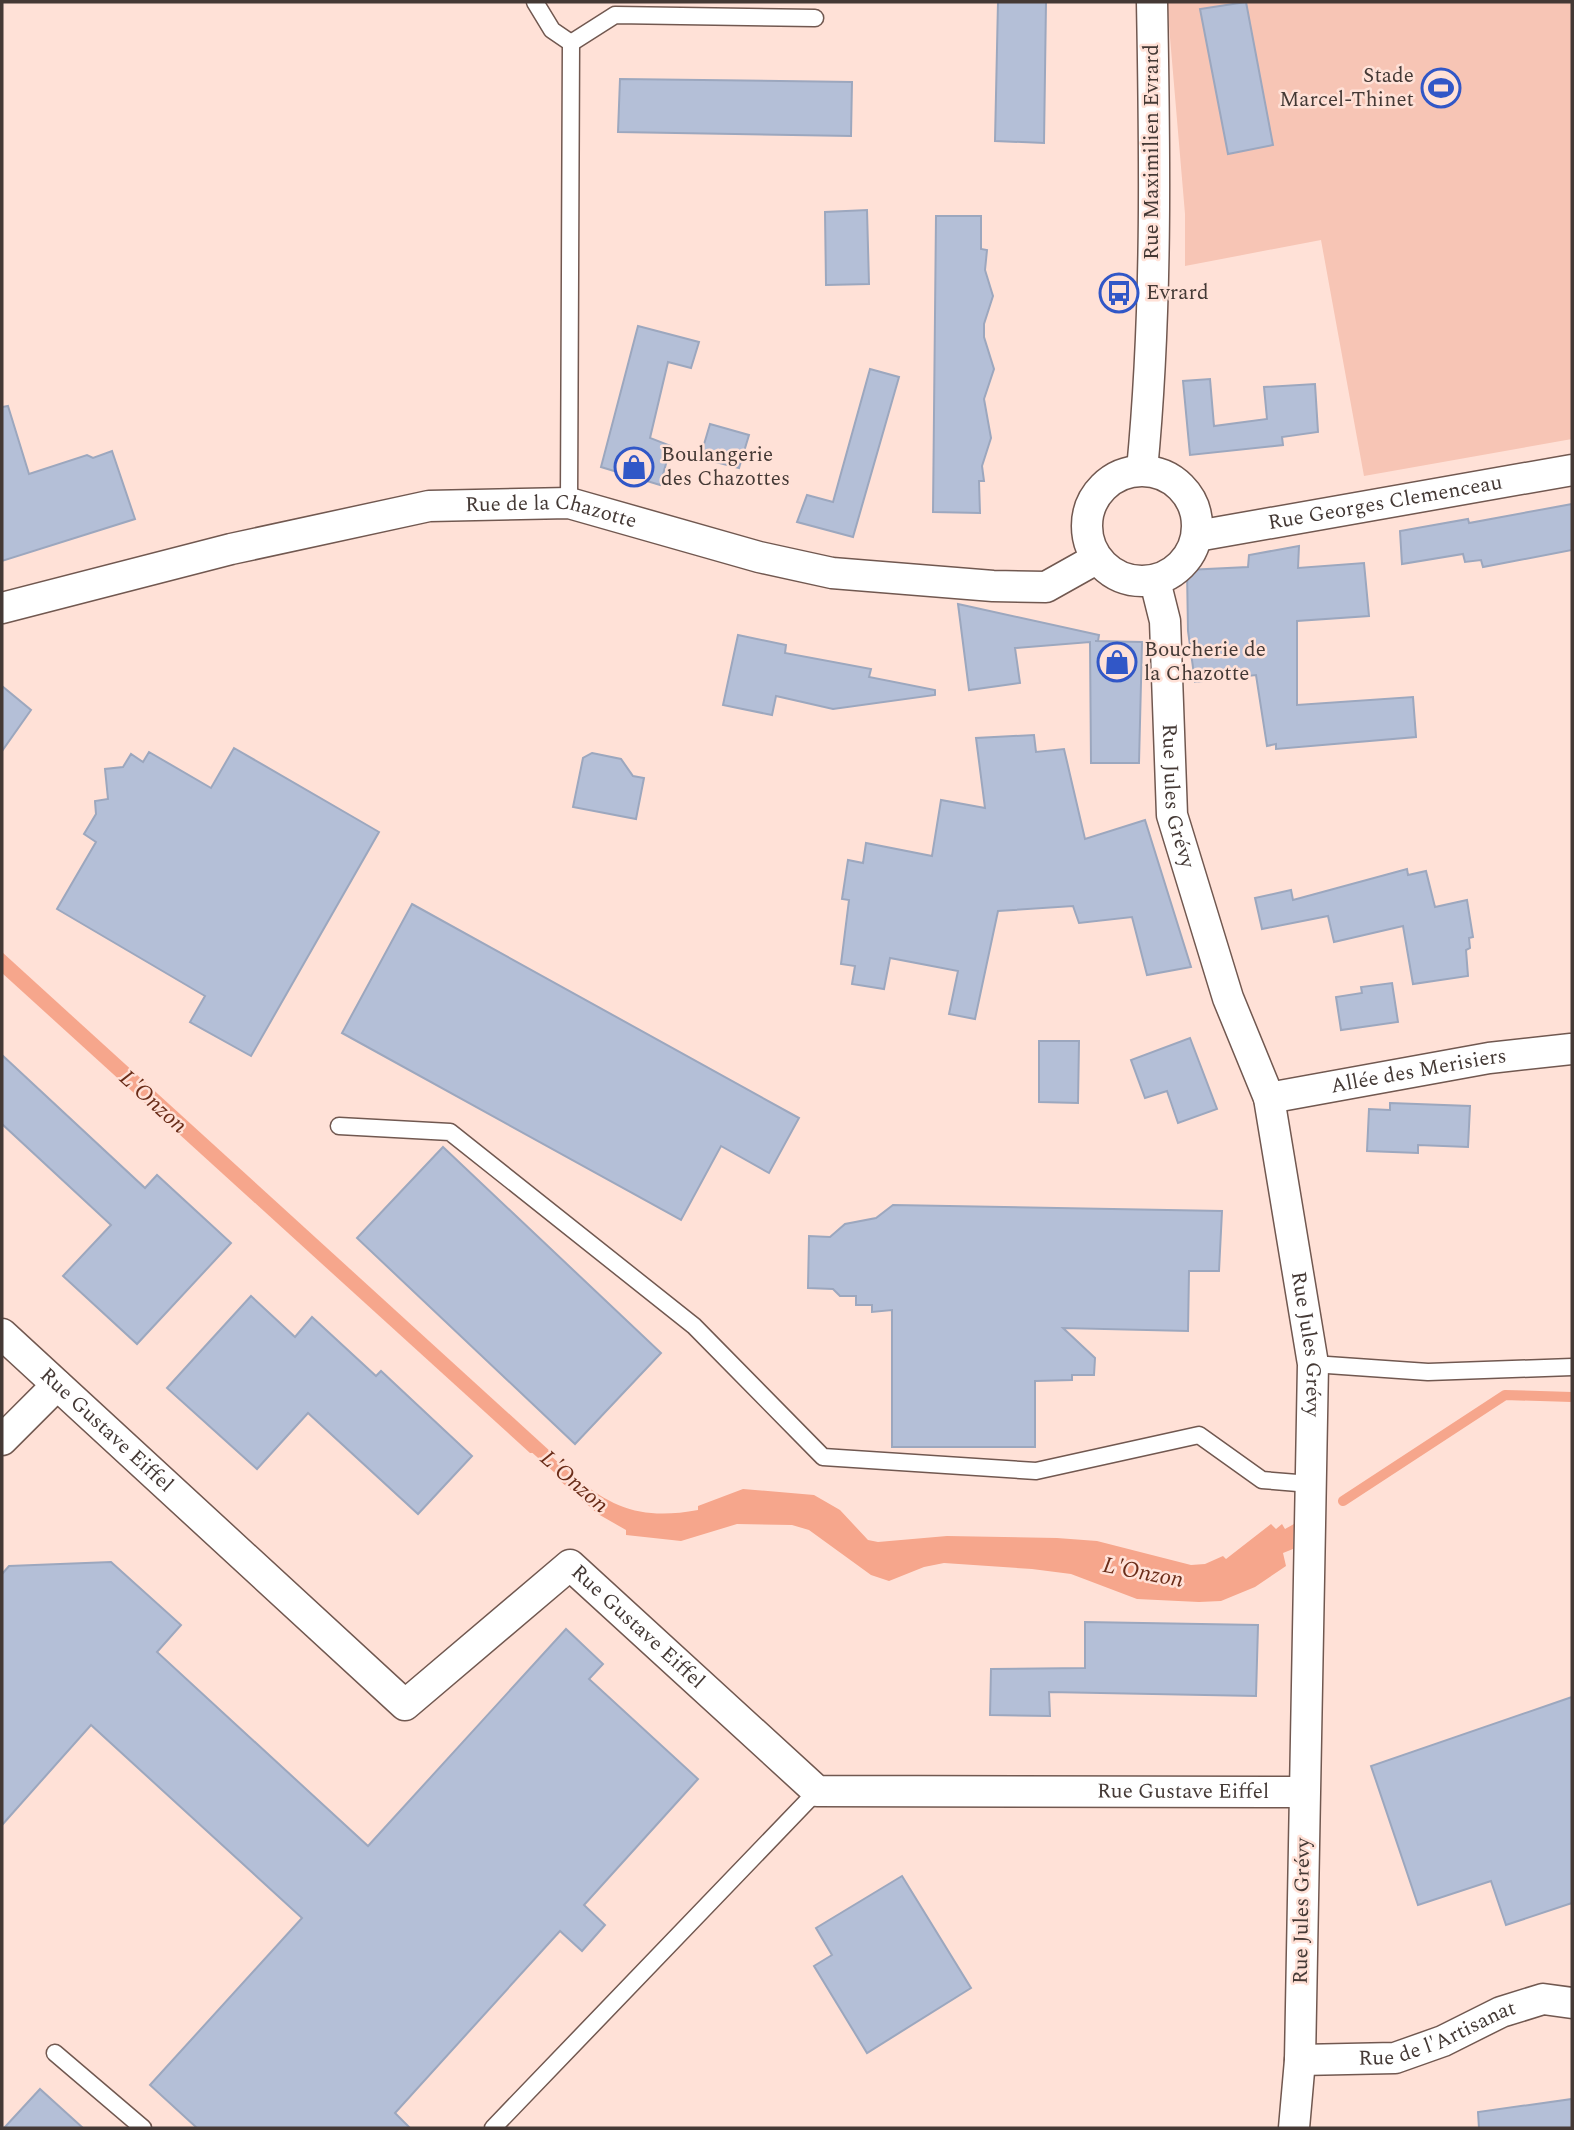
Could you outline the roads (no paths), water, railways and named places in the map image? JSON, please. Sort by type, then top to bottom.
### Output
[{"type":"street","name":"Rue Maximilien Evrard","points":[[1142,470],[1151,377],[1155,149],[1152,2]]},
{"type":"street","points":[[1142,470],[1162,474],[1178,484],[1190,499],[1197,516],[1196,536],[1189,556],[1175,572],[1155,581],[1133,582],[1112,574],[1097,559],[1087,541],[1086,520],[1092,500],[1104,484],[1122,474],[1142,470]]},
{"type":"street","name":"Rue Georges Clemenceau","points":[[1196,536],[1572,470]]},
{"type":"street","name":"Rue de la Chazotte","points":[[2,608],[231,549],[429,506],[569,503],[759,557],[832,573],[993,586],[1046,587],[1097,559]]},
{"type":"street","name":"Rue Jules Grévy","points":[[1155,581],[1165,621],[1171,815],[1228,999],[1269,1098],[1313,1364],[1300,2060],[1294,2128]]},
{"type":"street","name":"Allée des Merisiers","points":[[1269,1098],[1572,1044]]},
{"type":"street","name":"Rue Gustave Eiffel","points":[[2,1334],[405,1705],[570,1565],[817,1791],[1304,1792]]},
{"type":"street","points":[[2,1440],[57,1385]]},
{"type":"street","name":"Rue de l'Artisanat","points":[[1300,2060],[1395,2058],[1443,2041],[1501,2012],[1543,1999],[1572,2003]]},
{"type":"lane","points":[[535,2],[552,30],[571,43]]},
{"type":"lane","points":[[571,43],[615,15],[815,18]]},
{"type":"lane","points":[[569,503],[571,43]]},
{"type":"lane","points":[[339,1126],[450,1132],[694,1326],[823,1457],[1036,1471],[1199,1435],[1262,1480],[1310,1484]]},
{"type":"lane","points":[[1313,1364],[1428,1373],[1572,1367]]},
{"type":"lane","points":[[493,2128],[817,1791]]},
{"type":"lane","points":[[55,2053],[143,2128]]},
{"type":"water","points":[[2,952],[551,1452],[530,1453],[2,973]]},
{"type":"water","points":[[577,1478],[605,1499],[648,1513],[698,1510],[698,1506],[743,1489],[814,1495],[840,1510],[868,1540],[878,1542],[947,1536],[1057,1538],[1097,1541],[1191,1565],[1205,1564],[1223,1556],[1226,1559],[1271,1524],[1276,1529],[1282,1524],[1285,1529],[1294,1524],[1293,1549],[1283,1553],[1286,1566],[1255,1587],[1221,1601],[1137,1599],[1071,1574],[944,1563],[924,1567],[889,1581],[871,1575],[809,1530],[792,1525],[737,1524],[681,1541],[626,1535],[626,1530],[598,1514],[558,1479]]},
{"type":"waterway","name":"L'Onzon","points":[[1343,1501],[1505,1395],[1572,1397]]},
{"type":"waterway","name":"L'Onzon","points":[[530,1444],[576,1485]]},
{"type":"place","name":"Stade Marcel-Thinet","points":[[1441,88]]},
{"type":"place","name":"Evrard","points":[[1119,293]]},
{"type":"place","name":"Boulangerie des Chazottes","points":[[634,467]]},
{"type":"place","name":"Boucherie de la Chazotte","points":[[1117,662]]}]
